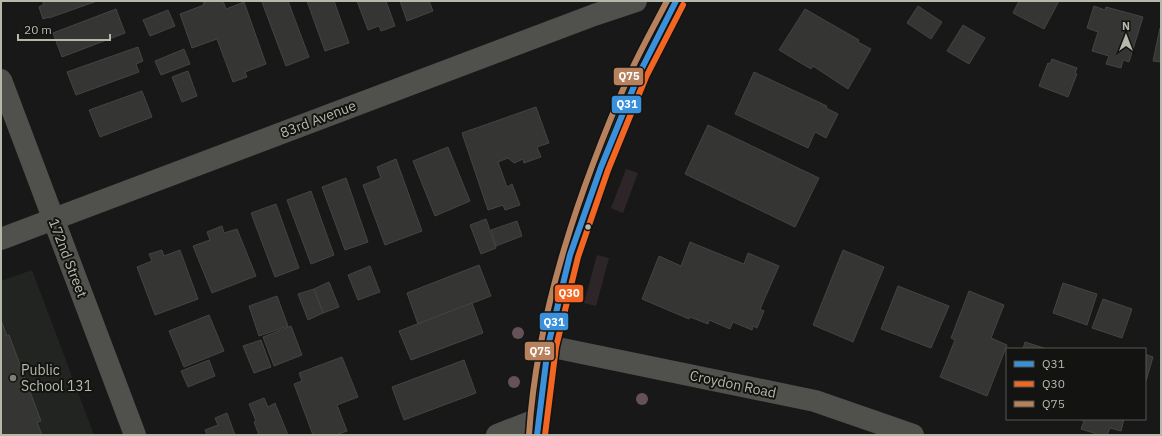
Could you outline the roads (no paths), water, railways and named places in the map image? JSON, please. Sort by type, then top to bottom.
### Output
[{"type":"street","name":"83rd Avenue","points":[[1,239],[636,1]]},
{"type":"street","points":[[498,435],[537,427],[548,346],[570,255],[601,167],[639,74],[676,1]]},
{"type":"street","name":"172nd Street","points":[[1,80],[135,435]]},
{"type":"street","name":"Croydon Road","points":[[548,346],[815,401],[913,435]]},
{"type":"place","name":"Public School 131","points":[[13,378]]}]
